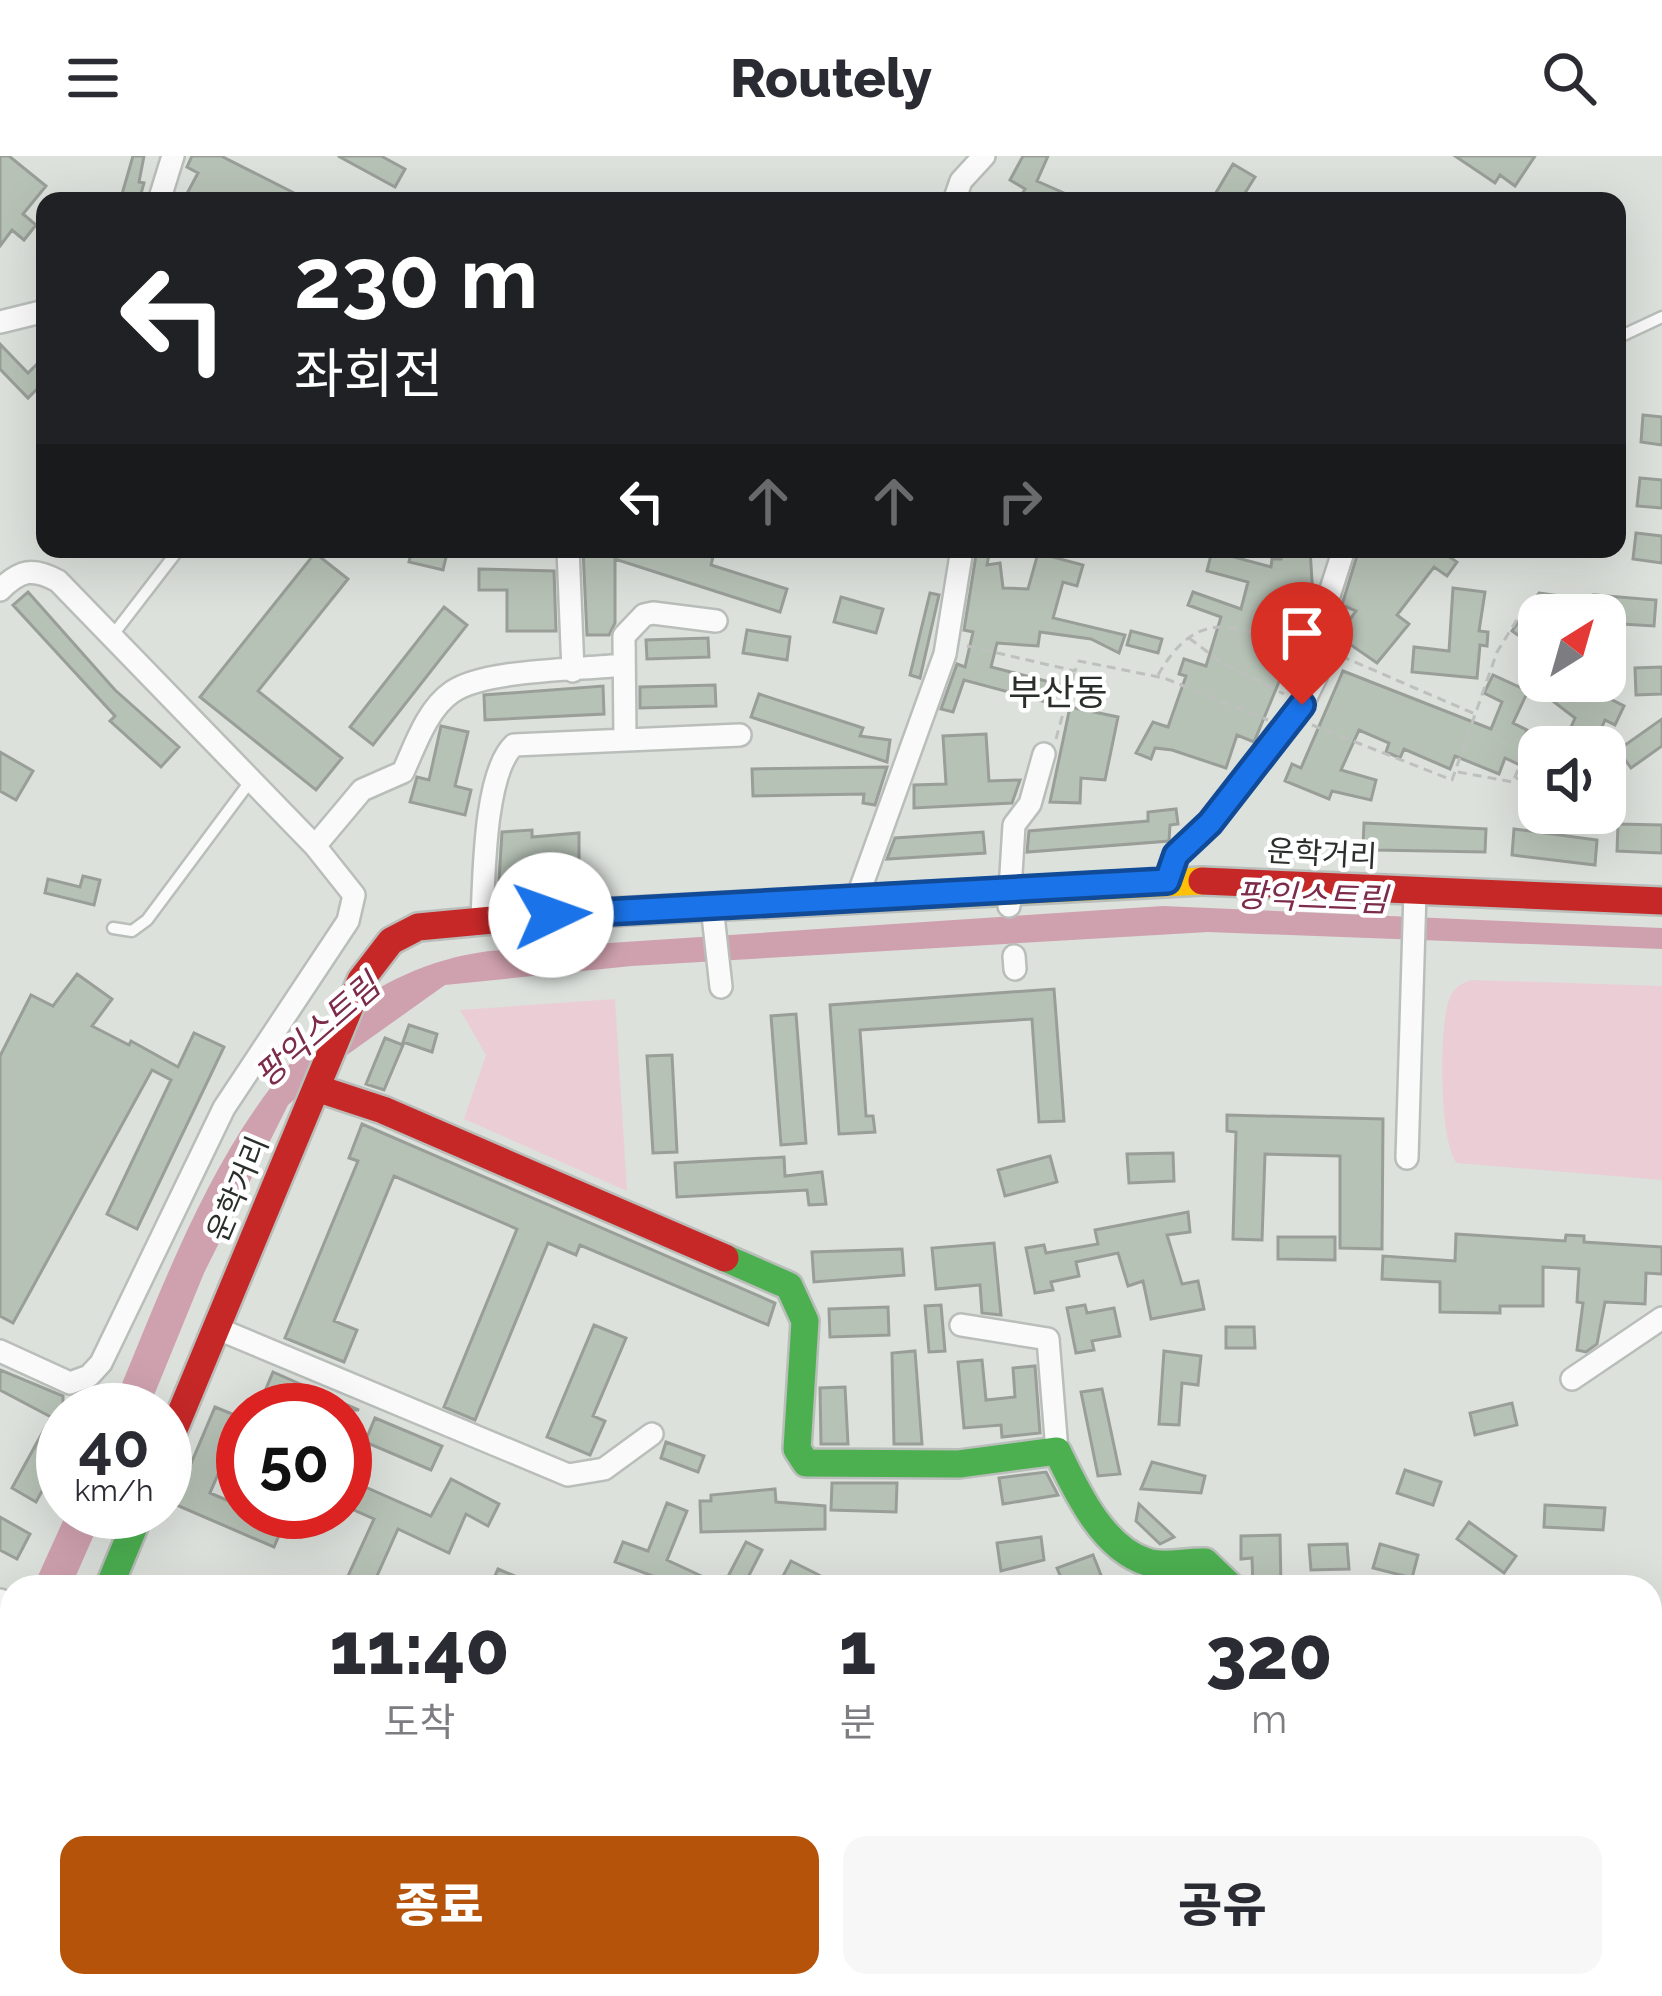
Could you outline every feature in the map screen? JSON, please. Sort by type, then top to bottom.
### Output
[{"type":"main road","name":"운학거리","points":[[192,1386],[361,980],[391,940],[418,927],[482,920],[714,915],[856,901],[1010,899],[1167,881],[1414,902],[1662,902]]},
{"type":"main road","points":[[318,1083],[789,1286],[805,1321],[797,1449],[806,1463],[959,1464],[1057,1451],[1099,1521],[1128,1549],[1148,1562],[1205,1562],[1219,1575]]},
{"type":"main road","points":[[114,1575],[129,1539]]},
{"type":"street","points":[[162,192],[173,156]]},
{"type":"street","points":[[957,192],[984,156]]},
{"type":"street","points":[[0,322],[36,312]]},
{"type":"street","points":[[568,558],[573,671]]},
{"type":"street","points":[[856,901],[947,642],[961,558]]},
{"type":"street","points":[[1167,881],[1176,855],[1294,716],[1323,648],[1325,608],[1341,558]]},
{"type":"street","points":[[0,590],[18,573],[40,571],[58,580],[315,846],[354,895],[348,922],[224,1108],[101,1363],[89,1376],[70,1383],[0,1351]]},
{"type":"street","points":[[625,739],[624,636],[644,615],[716,621]]},
{"type":"street","points":[[315,846],[362,790],[403,772],[430,716],[452,692],[477,682],[622,665]]},
{"type":"street","points":[[482,920],[485,849],[508,750],[514,745],[740,735]]},
{"type":"street","points":[[1010,899],[1014,825],[1030,804],[1044,754]]},
{"type":"street","points":[[1407,1158],[1414,902]]},
{"type":"street","points":[[714,915],[720,980]]},
{"type":"street","points":[[1572,1378],[1662,1318]]},
{"type":"street","points":[[961,1324],[1048,1339],[1057,1451]]},
{"type":"street","points":[[216,1328],[568,1475],[604,1469],[652,1434]]},
{"type":"lane","points":[[1626,334],[1662,316]]},
{"type":"lane","points":[[112,636],[172,558]]},
{"type":"lane","points":[[113,928],[132,932],[147,920],[252,779]]},
{"type":"path","points":[[1044,754],[1055,741],[1079,662],[1157,677],[1294,716],[1452,781],[1507,628],[1518,615]]},
{"type":"path","points":[[1157,677],[1188,637],[1220,625],[1242,627],[1280,644]]},
{"type":"path","points":[[1188,637],[1222,663],[1256,676],[1294,716]]},
{"type":"path","points":[[947,642],[1075,671]]},
{"type":"path","points":[[1323,648],[1478,715]]},
{"type":"path","points":[[1456,771],[1508,784],[1518,768]]},
{"type":"path","points":[[1514,777],[1518,778]]},
{"type":"shaded area","points":[[1163,906],[1662,928],[1662,949],[1208,932],[632,966],[445,985],[344,1057],[288,1105],[204,1273],[159,1383],[122,1383],[205,1195],[244,1125],[291,1062],[346,1010],[412,972],[489,951]]},
{"type":"shaded area","points":[[1473,980],[1662,986],[1662,1180],[1457,1163],[1444,1108],[1444,1029],[1451,995]]},
{"type":"shaded area","points":[[615,999],[627,1191],[464,1119],[486,1055],[460,1010]]},
{"type":"shaded area","points":[[55,1539],[92,1539],[76,1575],[38,1575]]},
{"type":"building","points":[[0,156],[9,156],[46,186],[36,192],[23,214],[36,225],[24,240],[12,230],[0,246]]},
{"type":"building","points":[[133,156],[144,156],[142,192],[123,192]]},
{"type":"building","points":[[192,156],[221,156],[292,192],[188,192],[198,173],[187,167]]},
{"type":"building","points":[[338,156],[381,156],[405,169],[395,187]]},
{"type":"building","points":[[1023,156],[1048,156],[1037,181],[1062,192],[1023,192],[1010,180]]},
{"type":"building","points":[[1455,156],[1535,156],[1515,186],[1500,175],[1495,183]]},
{"type":"building","points":[[1233,164],[1255,177],[1246,192],[1216,192]]},
{"type":"building","points":[[0,344],[28,373],[36,365],[36,390],[28,398],[0,369]]},
{"type":"building","points":[[1643,415],[1662,417],[1662,445],[1641,442]]},
{"type":"building","points":[[1640,478],[1662,480],[1662,508],[1637,506]]},
{"type":"building","points":[[1636,533],[1662,536],[1662,563],[1633,559]]},
{"type":"building","points":[[311,558],[321,558],[348,579],[258,691],[342,758],[316,790],[200,697]]},
{"type":"building","points":[[410,558],[446,558],[443,570],[409,562]]},
{"type":"building","points":[[583,558],[713,558],[711,565],[787,589],[780,612],[615,559],[615,623],[609,635],[587,635]]},
{"type":"building","points":[[976,558],[988,558],[987,565],[1000,563],[1003,588],[1028,589],[1037,558],[1057,558],[1083,565],[1077,586],[1063,582],[1053,618],[1125,635],[1119,653],[1091,639],[1040,632],[1038,646],[997,643],[991,667],[1058,684],[1053,704],[964,680],[953,712],[941,709],[957,664],[965,667],[973,632],[964,630]]},
{"type":"building","points":[[1210,558],[1238,558],[1271,567],[1272,559],[1311,558],[1313,597],[1303,636],[1276,621],[1261,653],[1299,668],[1294,682],[1281,677],[1254,742],[1237,735],[1226,768],[1172,750],[1155,748],[1151,759],[1136,753],[1153,722],[1168,727],[1186,676],[1179,674],[1184,659],[1206,666],[1221,617],[1188,605],[1193,592],[1241,609],[1248,582],[1207,571]]},
{"type":"building","points":[[1356,558],[1451,558],[1457,562],[1447,576],[1434,567],[1397,615],[1409,624],[1377,663],[1338,636],[1356,611],[1342,605]]},
{"type":"building","points":[[479,569],[554,571],[556,631],[507,631],[507,590],[479,590]]},
{"type":"building","points":[[1453,588],[1485,592],[1479,631],[1488,632],[1487,646],[1480,645],[1477,678],[1412,672],[1414,647],[1449,651]]},
{"type":"building","points":[[28,592],[115,690],[179,747],[161,767],[110,721],[115,716],[13,605]]},
{"type":"building","points":[[930,593],[939,595],[920,678],[910,675]]},
{"type":"building","points":[[841,597],[883,609],[876,633],[834,622]]},
{"type":"building","points":[[1626,598],[1656,600],[1654,626],[1626,624]]},
{"type":"building","points":[[444,607],[467,625],[373,745],[350,727]]},
{"type":"building","points":[[747,630],[790,637],[787,660],[743,653]]},
{"type":"building","points":[[1131,631],[1162,639],[1158,653],[1127,645]]},
{"type":"building","points":[[708,638],[709,657],[647,659],[646,640]]},
{"type":"building","points":[[1662,667],[1662,694],[1636,695],[1635,668]]},
{"type":"building","points":[[1343,671],[1491,729],[1502,702],[1484,693],[1493,675],[1518,686],[1518,702],[1523,702],[1513,723],[1519,726],[1518,764],[1505,758],[1499,774],[1455,756],[1450,769],[1404,749],[1400,758],[1386,752],[1389,743],[1359,730],[1341,770],[1376,780],[1371,800],[1332,791],[1329,799],[1285,781],[1292,764],[1301,768]]},
{"type":"building","points":[[715,685],[716,706],[640,708],[640,687]]},
{"type":"building","points":[[603,686],[604,714],[485,720],[484,695]]},
{"type":"building","points":[[759,694],[863,728],[860,736],[890,740],[887,762],[751,717]]},
{"type":"building","points":[[1554,702],[1624,706],[1615,725],[1605,720],[1602,726],[1572,726],[1575,718]]},
{"type":"building","points":[[1070,707],[1118,717],[1105,780],[1081,778],[1080,803],[1050,802]]},
{"type":"building","points":[[1662,719],[1662,746],[1631,768],[1626,744]]},
{"type":"building","points":[[441,726],[468,732],[455,786],[471,790],[465,815],[410,802],[417,777],[429,780]]},
{"type":"building","points":[[986,734],[989,781],[1020,780],[1012,803],[914,808],[914,785],[946,784],[943,736]]},
{"type":"building","points":[[0,752],[33,771],[16,800],[0,791]]},
{"type":"building","points":[[887,767],[875,805],[863,803],[864,794],[753,796],[752,769]]},
{"type":"building","points":[[1176,809],[1178,824],[1170,825],[1169,841],[1027,852],[1029,831],[1148,821],[1148,812]]},
{"type":"building","points":[[1364,823],[1486,829],[1485,852],[1374,850],[1363,846]]},
{"type":"building","points":[[1626,824],[1662,825],[1662,853],[1617,851],[1618,834],[1626,834]]},
{"type":"building","points":[[1514,829],[1518,834],[1597,840],[1595,865],[1512,855]]},
{"type":"building","points":[[532,830],[532,837],[579,833],[579,877],[499,880],[502,832]]},
{"type":"building","points":[[983,832],[985,853],[887,859],[895,838]]},
{"type":"building","points":[[83,876],[100,880],[94,905],[45,893],[48,879],[80,887]]},
{"type":"building","points":[[77,974],[112,999],[92,1026],[129,1045],[131,1041],[178,1067],[194,1033],[224,1047],[137,1229],[107,1214],[171,1080],[152,1070],[13,1323],[0,1316],[0,1056],[31,995],[53,1006]]},
{"type":"building","points":[[1054,989],[1064,1121],[1039,1122],[1032,1019],[860,1030],[866,1116],[873,1116],[875,1132],[839,1134],[830,1005]]},
{"type":"building","points":[[796,1014],[806,1143],[781,1145],[771,1016]]},
{"type":"building","points":[[409,1025],[437,1034],[432,1052],[403,1042]]},
{"type":"building","points":[[385,1038],[403,1045],[384,1090],[366,1084]]},
{"type":"building","points":[[672,1055],[677,1152],[653,1153],[647,1056]]},
{"type":"building","points":[[1227,1115],[1383,1119],[1382,1249],[1340,1248],[1340,1156],[1265,1154],[1262,1240],[1233,1239],[1236,1132],[1227,1131]]},
{"type":"building","points":[[362,1124],[775,1303],[768,1325],[580,1245],[576,1255],[548,1243],[475,1420],[444,1407],[517,1229],[394,1176],[334,1321],[357,1330],[344,1362],[285,1338],[358,1161],[349,1158]]},
{"type":"building","points":[[1173,1153],[1174,1181],[1129,1183],[1127,1154]]},
{"type":"building","points":[[1050,1156],[1057,1182],[1005,1196],[998,1170]]},
{"type":"building","points":[[784,1157],[785,1176],[822,1172],[826,1204],[809,1205],[807,1190],[677,1197],[675,1163]]},
{"type":"building","points":[[1188,1212],[1190,1232],[1167,1235],[1182,1284],[1198,1281],[1204,1309],[1151,1319],[1143,1281],[1128,1286],[1118,1253],[1076,1262],[1079,1276],[1051,1282],[1053,1290],[1035,1293],[1026,1248],[1044,1245],[1046,1253],[1098,1244],[1095,1230]]},
{"type":"building","points":[[1456,1234],[1565,1241],[1566,1235],[1584,1236],[1584,1242],[1662,1247],[1662,1274],[1646,1273],[1645,1304],[1605,1302],[1597,1344],[1586,1352],[1577,1350],[1583,1303],[1577,1302],[1579,1269],[1543,1267],[1543,1306],[1500,1306],[1500,1313],[1440,1312],[1440,1282],[1382,1279],[1383,1256],[1455,1261]]},
{"type":"building","points":[[1278,1237],[1335,1237],[1335,1260],[1278,1259]]},
{"type":"building","points":[[994,1243],[1001,1315],[982,1313],[980,1285],[936,1289],[932,1248]]},
{"type":"building","points":[[902,1249],[904,1275],[814,1282],[812,1252]]},
{"type":"building","points":[[941,1305],[945,1351],[929,1352],[925,1306]]},
{"type":"building","points":[[1085,1305],[1087,1313],[1114,1308],[1120,1336],[1092,1341],[1094,1350],[1076,1353],[1067,1308]]},
{"type":"building","points":[[888,1307],[889,1335],[830,1337],[829,1309]]},
{"type":"building","points":[[594,1325],[626,1338],[593,1416],[605,1421],[590,1455],[547,1437]]},
{"type":"building","points":[[1226,1327],[1254,1327],[1255,1348],[1226,1348]]},
{"type":"building","points":[[915,1351],[922,1444],[894,1444],[892,1353]]},
{"type":"building","points":[[1164,1351],[1201,1356],[1198,1385],[1182,1383],[1179,1425],[1159,1424]]},
{"type":"building","points":[[982,1360],[986,1400],[1015,1397],[1013,1368],[1035,1366],[1040,1433],[1002,1437],[1001,1425],[964,1428],[958,1362]]},
{"type":"building","points":[[0,1370],[36,1385],[36,1409],[0,1390]]},
{"type":"building","points":[[273,1372],[298,1383],[268,1383]]},
{"type":"building","points":[[845,1387],[848,1444],[821,1444],[820,1388]]},
{"type":"building","points":[[1102,1389],[1120,1474],[1098,1476],[1081,1392]]},
{"type":"building","points":[[1512,1403],[1517,1425],[1475,1435],[1470,1413]]},
{"type":"building","points":[[216,1407],[216,1479],[210,1493],[216,1496],[216,1522],[192,1512],[192,1461]]},
{"type":"building","points":[[375,1418],[442,1446],[431,1470],[372,1445]]},
{"type":"building","points":[[666,1442],[704,1456],[698,1472],[661,1458]]},
{"type":"building","points":[[36,1444],[36,1502],[12,1488]]},
{"type":"building","points":[[1152,1462],[1205,1476],[1201,1493],[1141,1489]]},
{"type":"building","points":[[1405,1470],[1441,1482],[1433,1505],[1397,1493]]},
{"type":"building","points":[[1046,1472],[1058,1495],[1003,1504],[999,1478]]},
{"type":"building","points":[[451,1479],[499,1504],[488,1526],[466,1514],[449,1553],[398,1529],[377,1575],[348,1575],[365,1539],[372,1539],[372,1490],[431,1516]]},
{"type":"building","points":[[832,1483],[897,1483],[896,1512],[831,1510]]},
{"type":"building","points":[[775,1489],[776,1502],[825,1506],[825,1529],[701,1532],[700,1501],[711,1501],[711,1495]]},
{"type":"building","points":[[667,1503],[687,1511],[667,1560],[699,1575],[650,1575],[615,1562],[623,1542],[648,1551]]},
{"type":"building","points":[[1139,1504],[1174,1537],[1160,1544],[1136,1521]]},
{"type":"building","points":[[1545,1505],[1605,1508],[1603,1530],[1544,1527]]},
{"type":"building","points":[[0,1517],[30,1534],[17,1559],[0,1550]]},
{"type":"building","points":[[1469,1522],[1516,1556],[1504,1573],[1457,1539]]},
{"type":"building","points":[[1280,1535],[1281,1575],[1253,1575],[1252,1558],[1241,1559],[1241,1536]]},
{"type":"building","points":[[1041,1537],[1044,1560],[1001,1571],[997,1543]]},
{"type":"building","points":[[746,1542],[762,1550],[749,1575],[729,1575]]},
{"type":"building","points":[[1347,1544],[1349,1569],[1311,1570],[1309,1545]]},
{"type":"building","points":[[1380,1544],[1418,1555],[1413,1575],[1373,1568]]},
{"type":"building","points":[[1093,1555],[1101,1575],[1060,1575],[1057,1568]]},
{"type":"building","points":[[791,1561],[818,1575],[784,1575]]},
{"type":"traffic: fast","points":[[725,1258],[789,1286],[805,1321],[797,1449],[806,1463],[959,1464],[1057,1451],[1092,1516],[1131,1555],[1154,1564],[1205,1562],[1219,1575]]},
{"type":"traffic: fast","points":[[114,1575],[129,1539]]},
{"type":"traffic: slow","points":[[536,916],[1202,881]]},
{"type":"traffic: jam","points":[[1202,881],[1662,901]]},
{"type":"traffic: jam","points":[[192,1386],[361,980],[391,941],[418,927],[536,916]]},
{"type":"traffic: jam","points":[[316,1088],[383,1110],[725,1258]]},
{"type":"district","name":"부산동","points":[[1058,692]]},
{"type":"route","points":[[551,915],[1167,881],[1176,855],[1195,831],[1210,823],[1302,705]]},
{"type":"water label","name":"팡익스트림","points":[[1312,897]]},
{"type":"water label","name":"팡익스트림","points":[[317,1030]]}]
